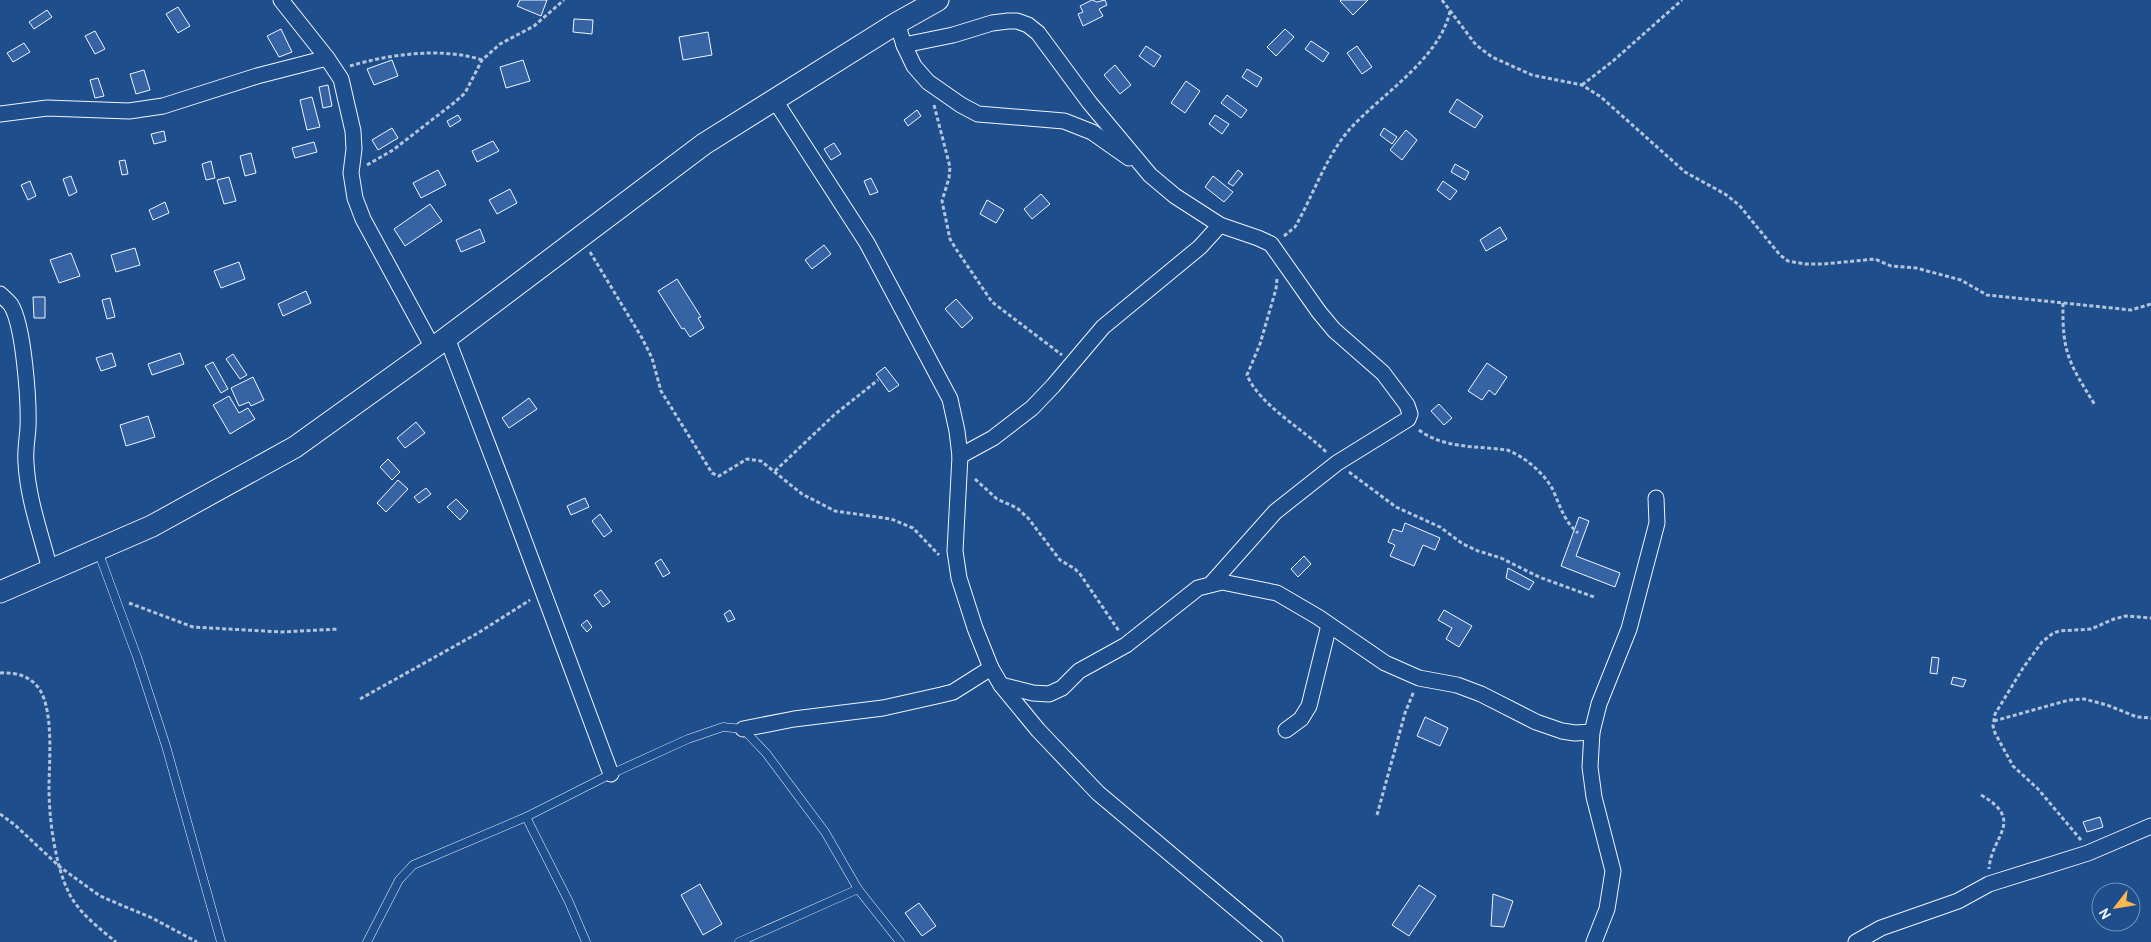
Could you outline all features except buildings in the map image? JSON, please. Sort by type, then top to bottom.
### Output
[{"type":"main road","points":[[0,592],[152,526],[295,447],[440,343],[704,144],[897,23],[938,0]]},
{"type":"street","points":[[282,0],[341,79],[353,131],[354,149],[351,173],[355,198],[362,219],[440,343],[543,591],[611,774]]},
{"type":"street","points":[[904,46],[992,23],[1017,21],[1028,25],[1038,33],[1089,102],[1150,175]]},
{"type":"street","points":[[897,23],[904,46],[914,66],[928,82],[978,114],[1064,121],[1092,132],[1115,146],[1175,196],[1220,225],[1271,244],[1334,330],[1383,373],[1406,405],[1410,414],[1408,419],[1337,463],[1275,512],[1211,584]]},
{"type":"street","points":[[0,114],[47,108],[129,111],[163,106],[258,76],[327,58]]},
{"type":"street","points":[[774,99],[867,244],[950,399],[957,431],[960,460],[955,551],[959,578],[975,628],[991,668],[1001,685],[1038,730],[1098,793],[1275,942]]},
{"type":"street","points":[[960,460],[1032,408],[1103,327],[1126,310],[1200,247],[1220,225]]},
{"type":"street","points":[[0,294],[10,304],[15,314],[22,352],[27,389],[25,461],[31,506],[50,570]]},
{"type":"street","points":[[1594,942],[1607,909],[1613,872],[1594,797],[1590,767],[1592,732],[1599,704],[1629,629],[1657,523],[1656,498]]},
{"type":"street","points":[[1001,685],[1033,693],[1049,694],[1062,688],[1079,671],[1132,641],[1198,588],[1222,582],[1277,593],[1385,663],[1419,678],[1457,685],[1481,694],[1536,722],[1562,731],[1575,733],[1592,732]]},
{"type":"street","points":[[1286,730],[1301,720],[1309,706],[1329,625]]},
{"type":"street","points":[[743,729],[778,721],[883,708],[941,696],[953,692],[991,668]]},
{"type":"street","points":[[1856,942],[1882,928],[1958,901],[1989,884],[2091,852],[2151,826]]},
{"type":"lane","points":[[97,549],[137,657],[166,746],[221,942]]},
{"type":"lane","points":[[367,942],[399,880],[413,865],[526,817],[611,774],[688,739],[723,727],[743,729],[766,753],[825,832],[858,889],[900,942]]},
{"type":"lane","points":[[526,817],[569,902],[586,942]]},
{"type":"lane","points":[[739,942],[858,889]]},
{"type":"path","points":[[351,173],[393,150],[455,102],[465,93],[482,60],[500,44],[534,26],[564,0]]},
{"type":"path","points":[[1442,0],[1476,44],[1492,57],[1532,75],[1582,85],[1601,97],[1685,172],[1725,194],[1739,205],[1780,255],[1788,261],[1824,264],[1875,259],[1890,266],[1916,268],[1961,280],[1987,295],[2131,310],[2151,304]]},
{"type":"path","points":[[1582,85],[1614,61],[1682,0]]},
{"type":"path","points":[[1271,244],[1295,227],[1335,149],[1349,130],[1405,78],[1433,46],[1447,25],[1450,11]]},
{"type":"path","points":[[336,70],[375,59],[403,54],[464,54],[482,60]]},
{"type":"path","points":[[928,82],[950,167],[949,178],[942,201],[950,239],[992,302],[1072,363]]},
{"type":"path","points":[[582,236],[642,338],[652,358],[661,391],[712,473],[719,476],[747,459],[752,458],[761,461],[802,494],[834,511],[891,519],[913,528],[959,578]]},
{"type":"path","points":[[1282,259],[1276,289],[1260,344],[1247,375],[1275,410],[1313,439],[1337,463],[1396,507],[1440,527],[1463,544],[1478,551],[1501,558],[1539,578],[1594,597]]},
{"type":"path","points":[[2063,303],[2062,328],[2068,360],[2095,404]]},
{"type":"path","points":[[775,471],[834,415],[878,380]]},
{"type":"path","points":[[1408,419],[1429,437],[1446,443],[1507,450],[1515,453],[1546,479],[1569,526],[1578,533]]},
{"type":"path","points":[[960,460],[988,492],[997,499],[1017,508],[1028,518],[1060,560],[1080,574],[1118,631],[1132,641]]},
{"type":"path","points":[[360,699],[478,633],[543,591]]},
{"type":"path","points":[[115,598],[193,627],[282,632],[339,629]]},
{"type":"path","points":[[2091,852],[2038,789],[2013,766],[1995,733],[1994,721],[1998,707],[2023,668],[2042,642],[2052,634],[2059,630],[2091,629],[2114,618],[2126,616],[2151,618]]},
{"type":"path","points":[[0,673],[28,678],[44,699],[49,750],[49,791],[60,867],[69,893],[76,903],[95,924],[116,942]]},
{"type":"path","points":[[1377,815],[1405,713],[1419,678]]},
{"type":"path","points":[[1994,721],[2069,700],[2084,699],[2137,717],[2151,718]]},
{"type":"path","points":[[1981,795],[1996,806],[2004,821],[2004,830],[1989,861],[1989,884]]},
{"type":"path","points":[[0,814],[15,825],[60,867],[100,896],[152,918],[197,942]]}]
